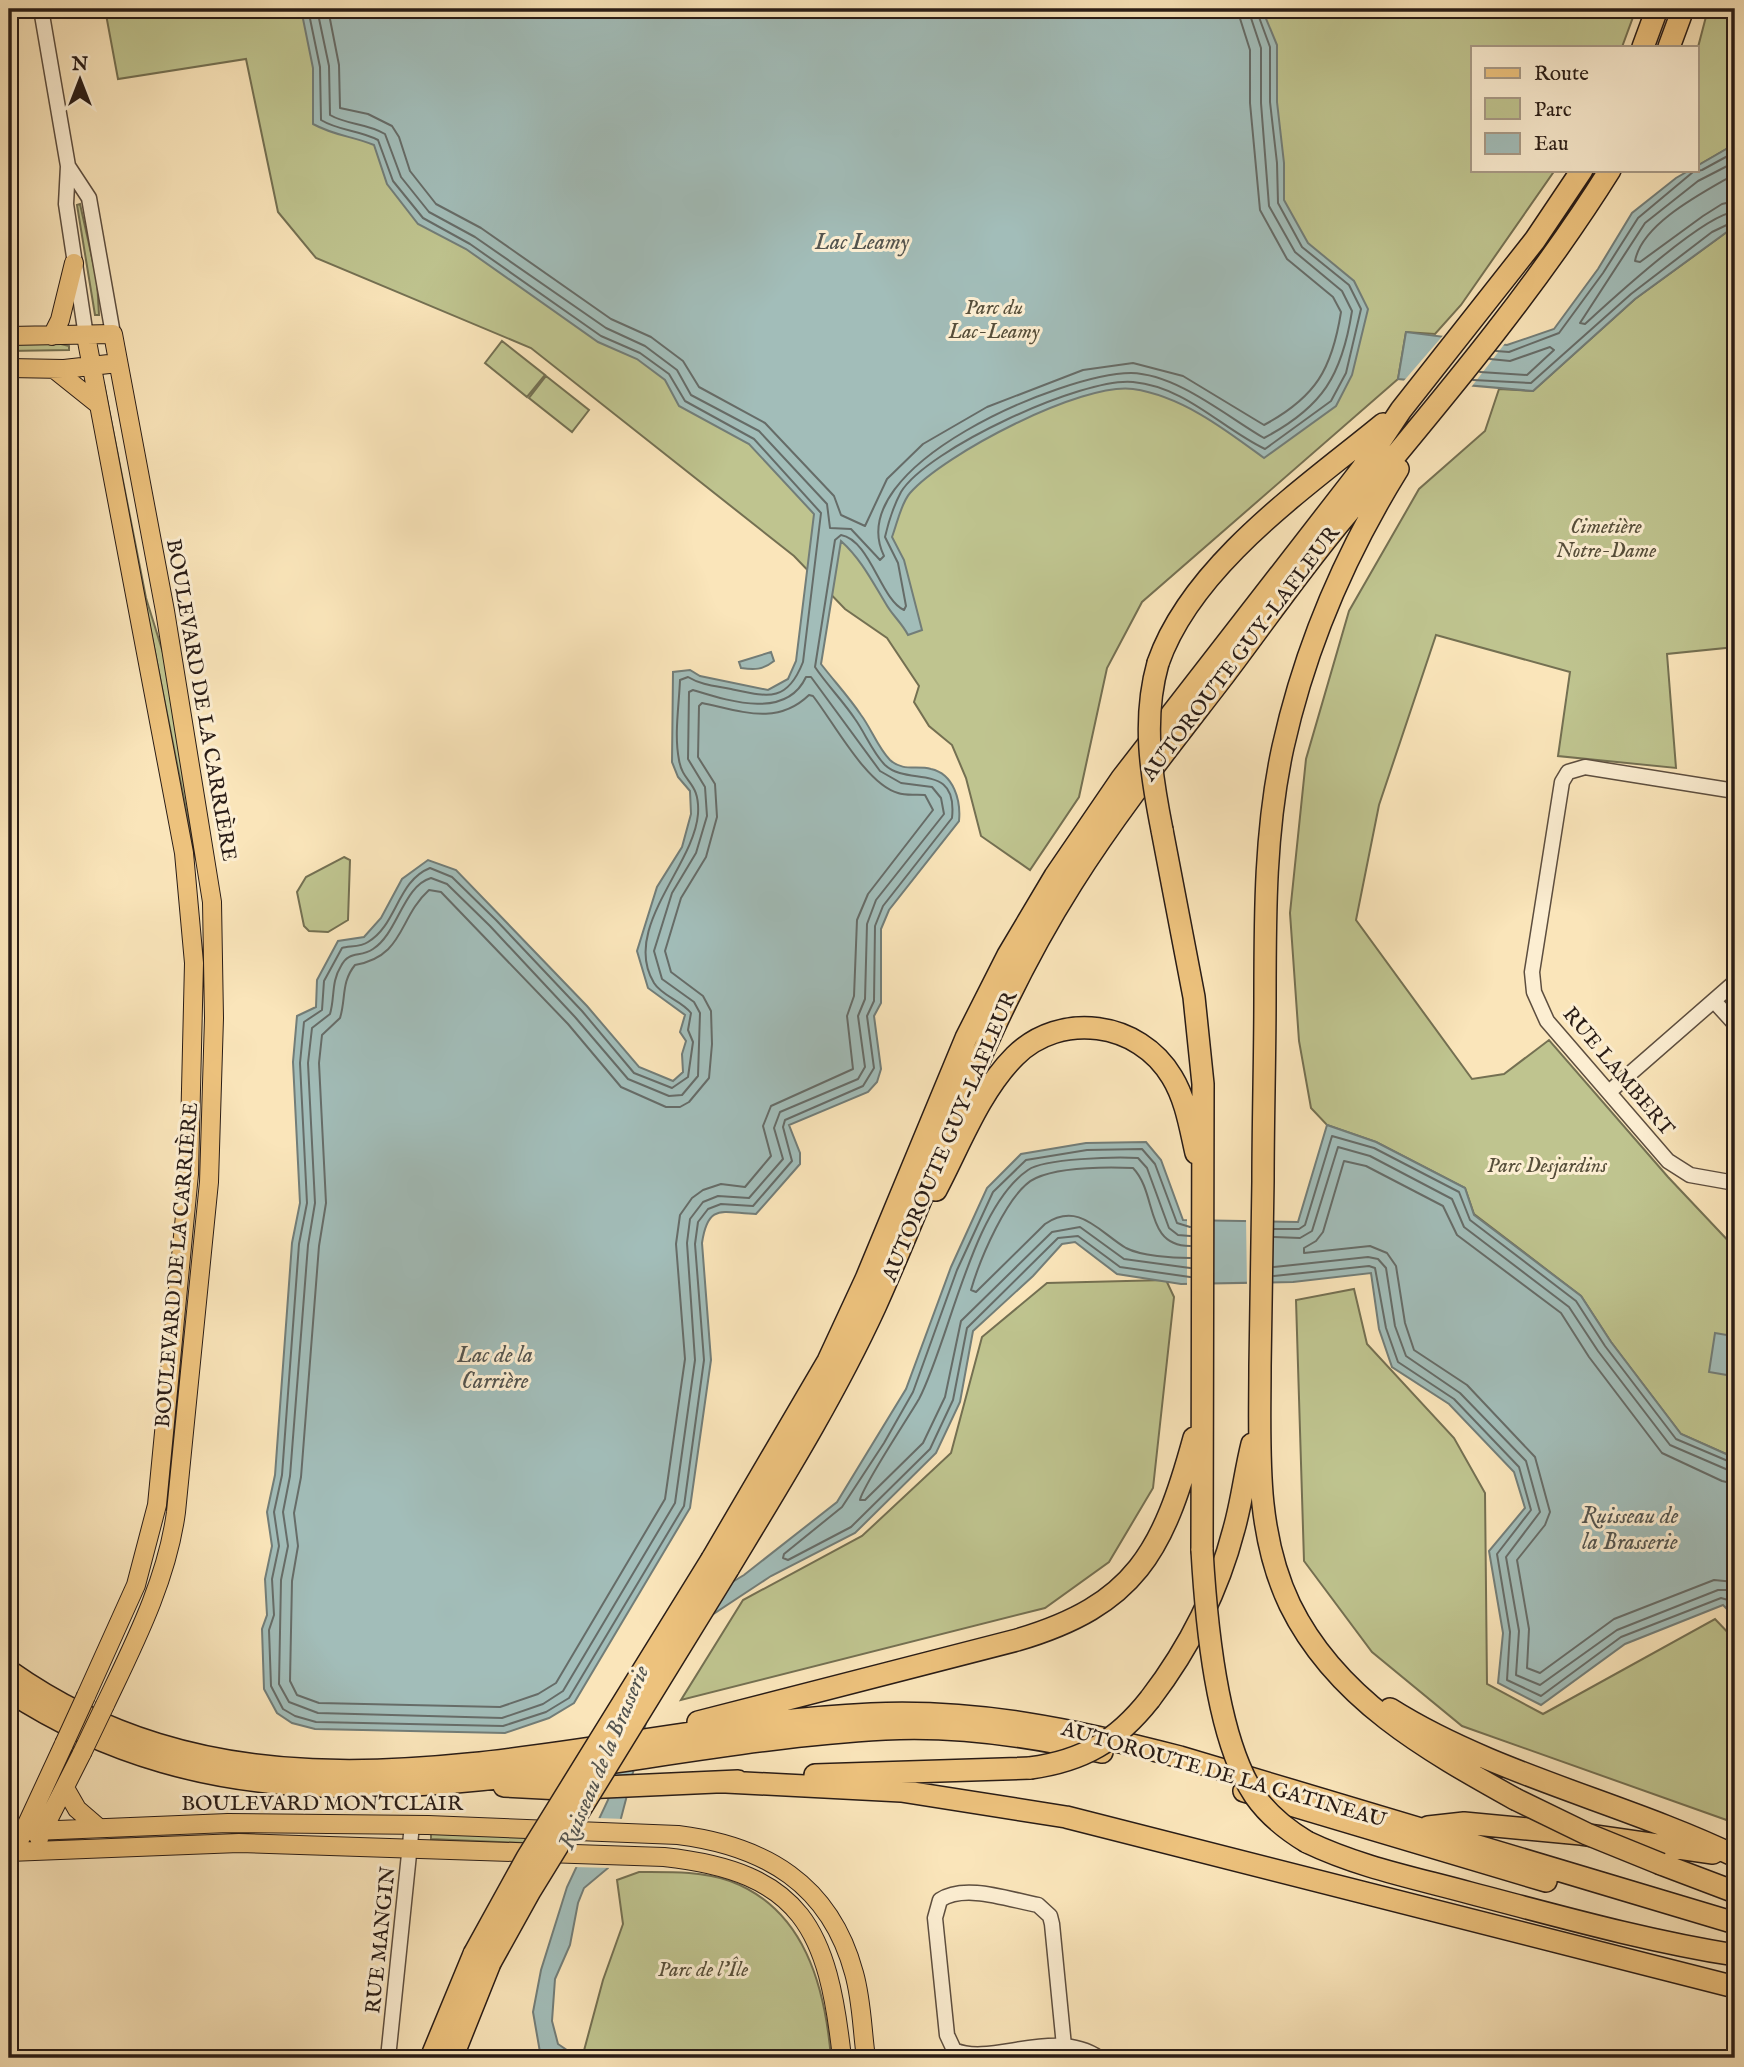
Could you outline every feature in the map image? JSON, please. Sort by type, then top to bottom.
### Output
[{"type":"highway","points":[[1643,46],[1657,9]]},
{"type":"highway","points":[[1669,46],[1682,9]]},
{"type":"highway","name":"AUTOROUTE GUY-LAFLEUR","points":[[720,1564],[828,1361],[869,1272],[963,1046],[1029,918],[1110,794],[1361,470],[1401,410],[1539,234],[1580,172]]},
{"type":"highway","name":"AUTOROUTE GUY-LAFLEUR","points":[[430,2058],[482,1958],[527,1858],[831,1396],[884,1288],[977,1060],[1022,969],[1058,906],[1156,764],[1343,519],[1434,411],[1555,254],[1608,172]]},
{"type":"highway","points":[[1401,410],[1265,524],[1221,566],[1184,610],[1158,663],[1151,692],[1148,729],[1162,830],[1199,1041],[1204,1191],[1202,1550],[1215,1667],[1241,1768],[1251,1789],[1269,1814],[1307,1842],[1373,1867],[1606,1929],[1735,1955]]},
{"type":"highway","points":[[1434,411],[1368,520],[1328,601],[1303,669],[1282,751],[1272,817],[1266,915],[1260,1411],[1262,1504],[1276,1569],[1306,1634],[1344,1680],[1391,1724],[1515,1799],[1587,1834],[1735,1892]]},
{"type":"highway","points":[[884,1288],[994,1083],[1021,1051],[1054,1032],[1081,1027],[1114,1031],[1139,1043],[1160,1060],[1175,1082],[1184,1102],[1204,1191]]},
{"type":"highway","points":[[636,1742],[740,1709],[1028,1637],[1059,1625],[1102,1601],[1145,1561],[1168,1524],[1202,1409]]},
{"type":"highway","points":[[446,1783],[586,1788],[726,1782],[864,1771],[1030,1768],[1067,1761],[1098,1748],[1122,1731],[1150,1699],[1190,1639],[1216,1586],[1234,1531],[1260,1411]]},
{"type":"highway","name":"AUTOROUTE DE LA GATINEAU","points":[[9,1671],[63,1705],[136,1738],[202,1757],[268,1768],[328,1772],[427,1769],[598,1756],[636,1742],[656,1747],[887,1729],[963,1730],[1040,1739],[1164,1767],[1735,1938]]},
{"type":"highway","points":[[1344,1680],[1397,1713],[1450,1740],[1686,1832],[1735,1856]]},
{"type":"highway","name":"AUTOROUTE DE LA GATINEAU","points":[[9,1691],[97,1739],[149,1759],[208,1775],[273,1785],[330,1788],[446,1783],[656,1747],[769,1723],[868,1714],[976,1715],[1095,1734],[1735,1923]]},
{"type":"highway","points":[[726,1782],[909,1792],[1066,1817],[1735,1987]]},
{"type":"highway","points":[[1419,1828],[1464,1824],[1581,1834],[1735,1856]]},
{"type":"highway","points":[[1606,1929],[1735,1976]]},
{"type":"highway","name":"AUTOROUTE GUY-LAFLEUR","points":[[452,2058],[482,1958]]},
{"type":"main road","points":[[52,336],[61,316],[74,263]]},
{"type":"main road","points":[[9,336],[113,334]]},
{"type":"main road","name":"BOULEVARD DE LA CARRIÈRE","points":[[19,1851],[44,1830],[105,1706],[151,1603],[175,1522],[208,1197],[214,1005],[210,877],[113,334]]},
{"type":"main road","name":"BOULEVARD DE LA CARRIÈRE","points":[[19,1851],[16,1832],[64,1744],[136,1586],[155,1522],[190,1164],[194,963],[191,904],[181,833],[86,336]]},
{"type":"main road","points":[[9,368],[54,369],[118,363]]},
{"type":"main road","points":[[54,369],[99,405]]},
{"type":"main road","points":[[65,1788],[77,1809],[99,1828]]},
{"type":"main road","name":"BOULEVARD MONTCLAIR","points":[[16,1832],[220,1823],[412,1825],[678,1835],[739,1846],[767,1859],[802,1885],[831,1918],[845,1945],[858,1990],[866,2058]]},
{"type":"main road","name":"BOULEVARD MONTCLAIR","points":[[19,1851],[232,1843],[410,1847],[683,1859],[729,1868],[764,1885],[793,1908],[813,1933],[826,1963],[835,1999],[842,2058]]},
{"type":"street","name":"BOULEVARD DE LA CARRIÈRE","points":[[41,9],[68,166],[66,204],[86,336]]},
{"type":"street","name":"BOULEVARD DE LA CARRIÈRE","points":[[68,166],[89,198],[113,334]]},
{"type":"street","name":"RUE LAMBERT","points":[[1735,791],[1585,768],[1569,772],[1562,782],[1532,981],[1537,1003],[1547,1021],[1675,1167],[1690,1175],[1735,1183]]},
{"type":"street","points":[[1609,1092],[1735,982]]},
{"type":"street","points":[[1714,1001],[1735,1024]]},
{"type":"street","name":"RUE MANGIN","points":[[388,2058],[412,1825]]},
{"type":"street","points":[[1064,2046],[1052,1924],[1045,1910],[1038,1905],[965,1893],[940,1899],[935,1918],[950,2045],[959,2053],[973,2056],[1064,2046],[1083,2049],[1099,2058]]},
{"type":"green space","name":"Lac Leamy","points":[[105,9],[1636,9],[1622,46],[1471,46],[1471,172],[1554,172],[1461,305],[1435,334],[1406,332],[1398,379],[1142,602],[1107,668],[1079,797],[1030,870],[981,836],[966,778],[952,745],[929,726],[914,702],[919,686],[887,638],[845,609],[794,556],[531,348],[316,258],[278,212],[246,59],[118,79]]},
{"type":"green space","points":[[1708,9],[1735,9],[1735,144],[1698,165],[1698,47]]},
{"type":"green space","points":[[80,204],[97,280],[99,315],[95,315],[77,205]]},
{"type":"green space","points":[[1735,226],[1735,647],[1667,654],[1676,768],[1558,756],[1570,672],[1436,635],[1379,805],[1356,920],[1472,1079],[1504,1074],[1549,1040],[1668,1177],[1735,1248],[1735,1458],[1681,1434],[1611,1342],[1581,1296],[1474,1214],[1465,1188],[1376,1142],[1327,1125],[1311,1108],[1299,1041],[1290,913],[1306,759],[1349,611],[1419,489],[1485,431],[1499,389],[1533,391],[1635,299]]},
{"type":"green space","points":[[502,341],[545,375],[527,397],[485,363]]},
{"type":"green space","points":[[57,343],[69,346],[69,350],[9,351],[9,344]]},
{"type":"green space","points":[[546,376],[589,410],[572,432],[529,398]]},
{"type":"green space","points":[[102,384],[146,598],[168,669],[196,860]]},
{"type":"green space","points":[[344,857],[350,860],[348,920],[328,932],[309,931],[304,926],[297,892],[306,877]]},
{"type":"green space","points":[[1166,1280],[1174,1297],[1153,1488],[1109,1562],[1045,1608],[681,1700],[743,1600],[862,1536],[951,1453],[982,1337],[1047,1283]]},
{"type":"green space","points":[[1354,1289],[1367,1344],[1454,1438],[1485,1493],[1487,1684],[1543,1714],[1715,1619],[1735,1640],[1735,1823],[1462,1726],[1372,1652],[1304,1561],[1296,1300]]},
{"type":"green space","points":[[431,1833],[527,1837],[524,1843],[431,1839]]},
{"type":"green space","name":"Parc de l'Île","points":[[639,1872],[708,1875],[730,1881],[756,1894],[777,1910],[806,1953],[816,1978],[831,2058],[582,2058],[603,1980],[623,1924],[617,1880]]},
{"type":"water","name":"Lac de la Carrière","points":[[301,9],[1262,9],[1277,45],[1277,102],[1284,163],[1284,200],[1308,243],[1354,281],[1368,309],[1352,375],[1336,406],[1264,458],[1186,407],[1169,399],[1133,389],[1110,390],[1049,409],[982,441],[952,459],[910,493],[892,537],[904,560],[922,630],[908,635],[860,563],[841,541],[821,664],[865,720],[890,760],[905,767],[931,769],[945,776],[957,797],[959,821],[889,910],[881,929],[881,1003],[874,1016],[881,1069],[877,1082],[868,1092],[789,1125],[800,1153],[800,1164],[756,1214],[719,1213],[708,1221],[702,1243],[711,1360],[690,1508],[574,1703],[549,1718],[505,1733],[315,1729],[292,1723],[277,1713],[264,1689],[262,1629],[267,1615],[265,1579],[272,1546],[267,1512],[275,1475],[292,1243],[300,1203],[293,1062],[297,1016],[316,1007],[317,980],[338,941],[364,937],[381,918],[402,879],[428,860],[456,870],[587,1006],[639,1067],[673,1081],[683,1072],[682,1054],[686,1041],[680,1032],[685,1015],[648,988],[637,951],[657,887],[682,847],[691,814],[690,791],[678,777],[672,762],[673,672],[690,670],[700,676],[768,690],[788,679],[796,661],[814,514],[749,444],[679,406],[665,380],[637,359],[598,342],[466,249],[418,224],[387,184],[374,145],[313,124],[313,68]]},
{"type":"water","points":[[1735,144],[1735,226],[1635,299],[1533,391],[1398,379],[1406,332],[1507,345],[1554,329],[1598,269],[1632,213],[1676,178],[1686,172],[1698,172],[1698,165]]},
{"type":"water","points":[[771,652],[774,661],[766,666],[741,668],[739,662]]},
{"type":"water","name":"Ruisseau de la Brasserie","points":[[1327,1125],[1376,1142],[1465,1188],[1474,1215],[1581,1296],[1611,1342],[1681,1434],[1735,1458],[1735,1617],[1723,1605],[1625,1644],[1541,1705],[1498,1683],[1503,1633],[1489,1551],[1525,1508],[1514,1472],[1449,1404],[1392,1367],[1379,1329],[1371,1273],[1293,1282],[1181,1284],[1117,1274],[1075,1242],[1062,1244],[1033,1276],[973,1331],[960,1402],[936,1453],[855,1533],[771,1576],[706,1619],[648,1715],[608,1868],[584,1888],[578,1903],[570,1945],[555,1979],[552,2021],[558,2044],[574,2055],[573,2058],[541,2058],[533,2012],[541,1970],[567,1887],[608,1800],[636,1702],[702,1600],[744,1575],[837,1502],[906,1389],[951,1267],[987,1188],[1021,1154],[1086,1143],[1146,1142],[1161,1160],[1183,1220],[1298,1222]]},
{"type":"water","points":[[1715,1333],[1733,1336],[1727,1375],[1709,1372]]},
{"type":"pier","points":[[1446,332],[1506,342],[1469,390],[1402,383]]},
{"type":"pier","points":[[1187,1217],[1212,1217],[1211,1287],[1187,1288]]},
{"type":"pier","points":[[1246,1218],[1273,1218],[1272,1286],[1247,1287]]},
{"type":"pier","points":[[596,1818],[625,1819],[611,1868],[573,1867]]},
{"type":"park label","name":"Parc du Lac-Leamy","points":[[994,319]]},
{"type":"park label","name":"Cimetière Notre-Dame","points":[[1606,538]]},
{"type":"park label","name":"Parc Desjardins","points":[[1547,1165]]}]
